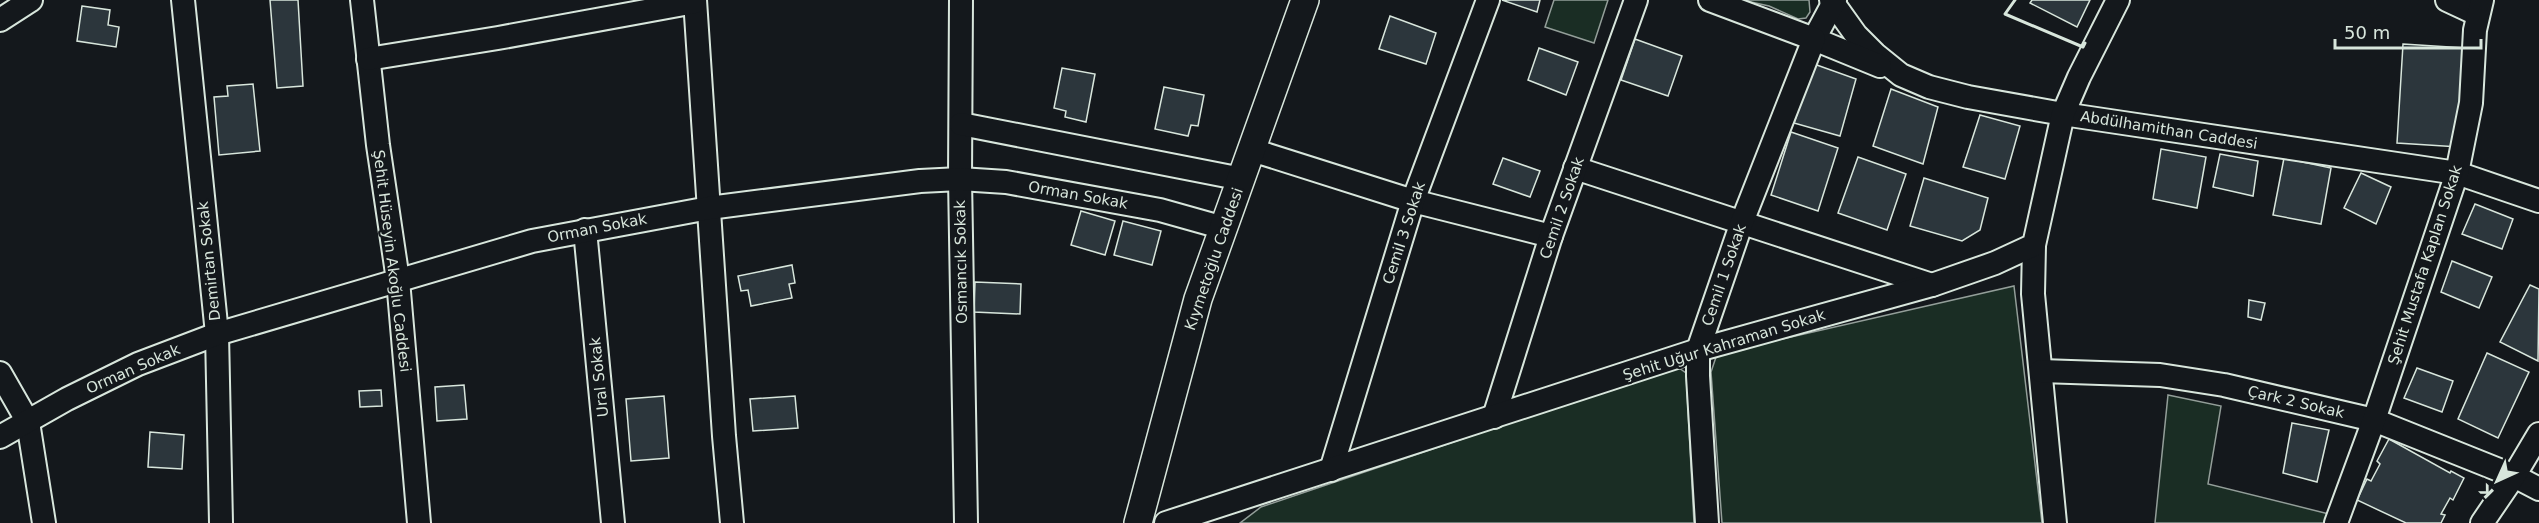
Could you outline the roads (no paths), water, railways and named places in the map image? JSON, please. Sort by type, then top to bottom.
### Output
[{"type":"main road","name":"Kıymetoğlu Caddesi","points":[[1138,523],[1198,300],[1305,0]]},
{"type":"street","points":[[0,20],[31,0]]},
{"type":"street","name":"Demirtan Sokak","points":[[183,0],[217,334],[221,523]]},
{"type":"street","name":"Şehit Hüseyin Akoğlu Caddesi","points":[[362,0],[378,146],[398,280],[419,523]]},
{"type":"street","name":"Osmancık Sokak","points":[[961,0],[960,179],[966,523]]},
{"type":"street","name":"Cemil 3 Sokak","points":[[1331,470],[1413,201],[1488,0]]},
{"type":"street","name":"Cemil 2 Sokak","points":[[1494,417],[1551,236],[1636,0]]},
{"type":"street","points":[[1710,0],[1901,75]]},
{"type":"street","points":[[2055,523],[2033,294],[2034,245],[2063,114],[2118,0]]},
{"type":"street","points":[[2447,0],[2480,7]]},
{"type":"street","points":[[368,59],[498,39],[695,1],[724,436],[732,523]]},
{"type":"street","name":"Cemil 1 Sokak","points":[[1707,523],[1698,350],[1742,222],[1814,39],[1833,1]]},
{"type":"street","name":"Abdülhamithan Caddesi","points":[[1833,1],[1856,35],[1875,54],[1901,75],[1929,87],[1968,97],[2063,114],[2457,173],[2539,201]]},
{"type":"street","name":"Şehit Mustafa Kaplan Sokak","points":[[2336,523],[2374,420],[2457,173],[2471,103],[2480,7]]},
{"type":"street","points":[[961,124],[1242,179]]},
{"type":"street","points":[[1252,150],[1413,201],[1551,236]]},
{"type":"street","points":[[1575,168],[1932,285]]},
{"type":"street","name":"Orman Sokak","points":[[0,437],[67,399],[138,364],[217,334],[532,241],[709,208],[920,181],[960,179],[1006,182],[1160,210],[1224,228]]},
{"type":"street","name":"Ural Sokak","points":[[585,230],[613,523]]},
{"type":"street","name":"Şehit Uğur Kahraman Sokak","points":[[1166,523],[1698,350],[1932,285],[1995,263],[2034,245]]},
{"type":"street","name":"Çark 2 Sokak","points":[[2041,371],[2160,375],[2224,385],[2374,420],[2514,476],[2539,489]]},
{"type":"street","points":[[0,373],[28,422],[44,523]]},
{"type":"street","points":[[2482,523],[2539,434]]}]
